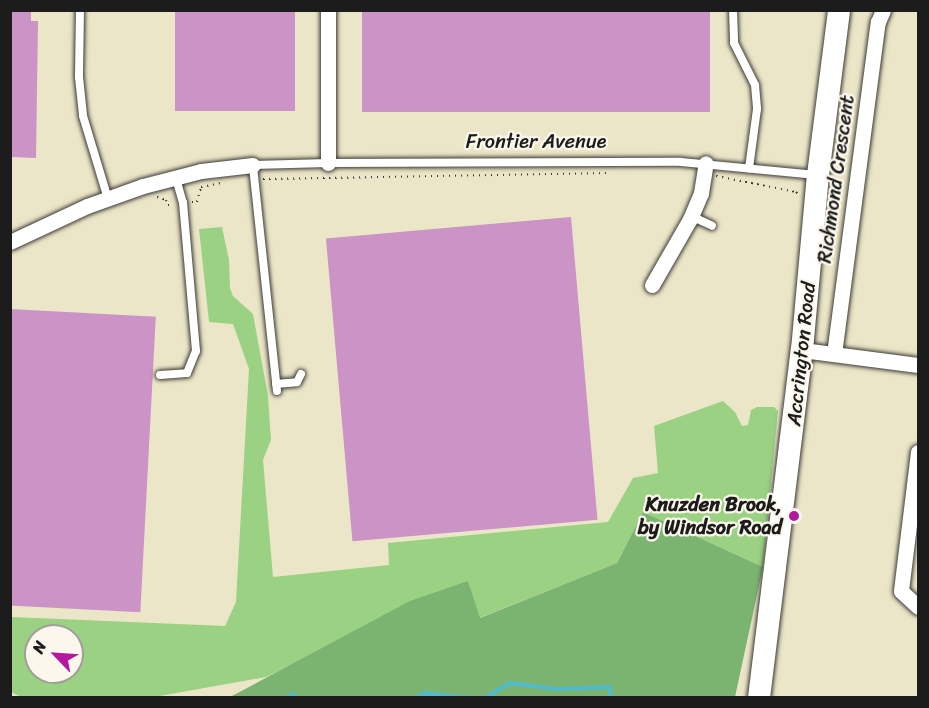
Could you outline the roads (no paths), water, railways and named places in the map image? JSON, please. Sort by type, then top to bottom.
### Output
[{"type":"main road","name":"Accrington Road","points":[[759,698],[802,350],[818,175],[838,10]]},
{"type":"street","points":[[328,10],[328,163]]},
{"type":"street","name":"Richmond Crescent","points":[[834,354],[878,22],[883,10]]},
{"type":"street","points":[[652,285],[691,216],[705,168]]},
{"type":"street","points":[[10,242],[108,199],[176,178],[201,171],[254,172]]},
{"type":"street","points":[[802,350],[918,365]]},
{"type":"street","points":[[918,452],[901,591],[918,608]]},
{"type":"lane","points":[[80,10],[79,77],[83,116],[108,199]]},
{"type":"lane","points":[[733,10],[734,43],[754,85],[756,98],[757,109],[749,168]]},
{"type":"lane","name":"Frontier Avenue","points":[[254,172],[328,163],[749,168],[818,175]]},
{"type":"lane","points":[[254,172],[276,388],[297,382],[302,374]]},
{"type":"lane","points":[[160,375],[187,373],[196,351],[183,203],[176,178]]},
{"type":"lane","points":[[691,216],[712,226]]},
{"type":"waterway","points":[[484,698],[510,683],[557,689],[610,687],[611,698]]},
{"type":"waterway","points":[[415,698],[424,693],[471,698]]},
{"type":"waterway","points":[[286,698],[294,694],[294,698]]},
{"type":"place","name":"Knuzden Brook, by Windsor Road","points":[[794,516]]}]
